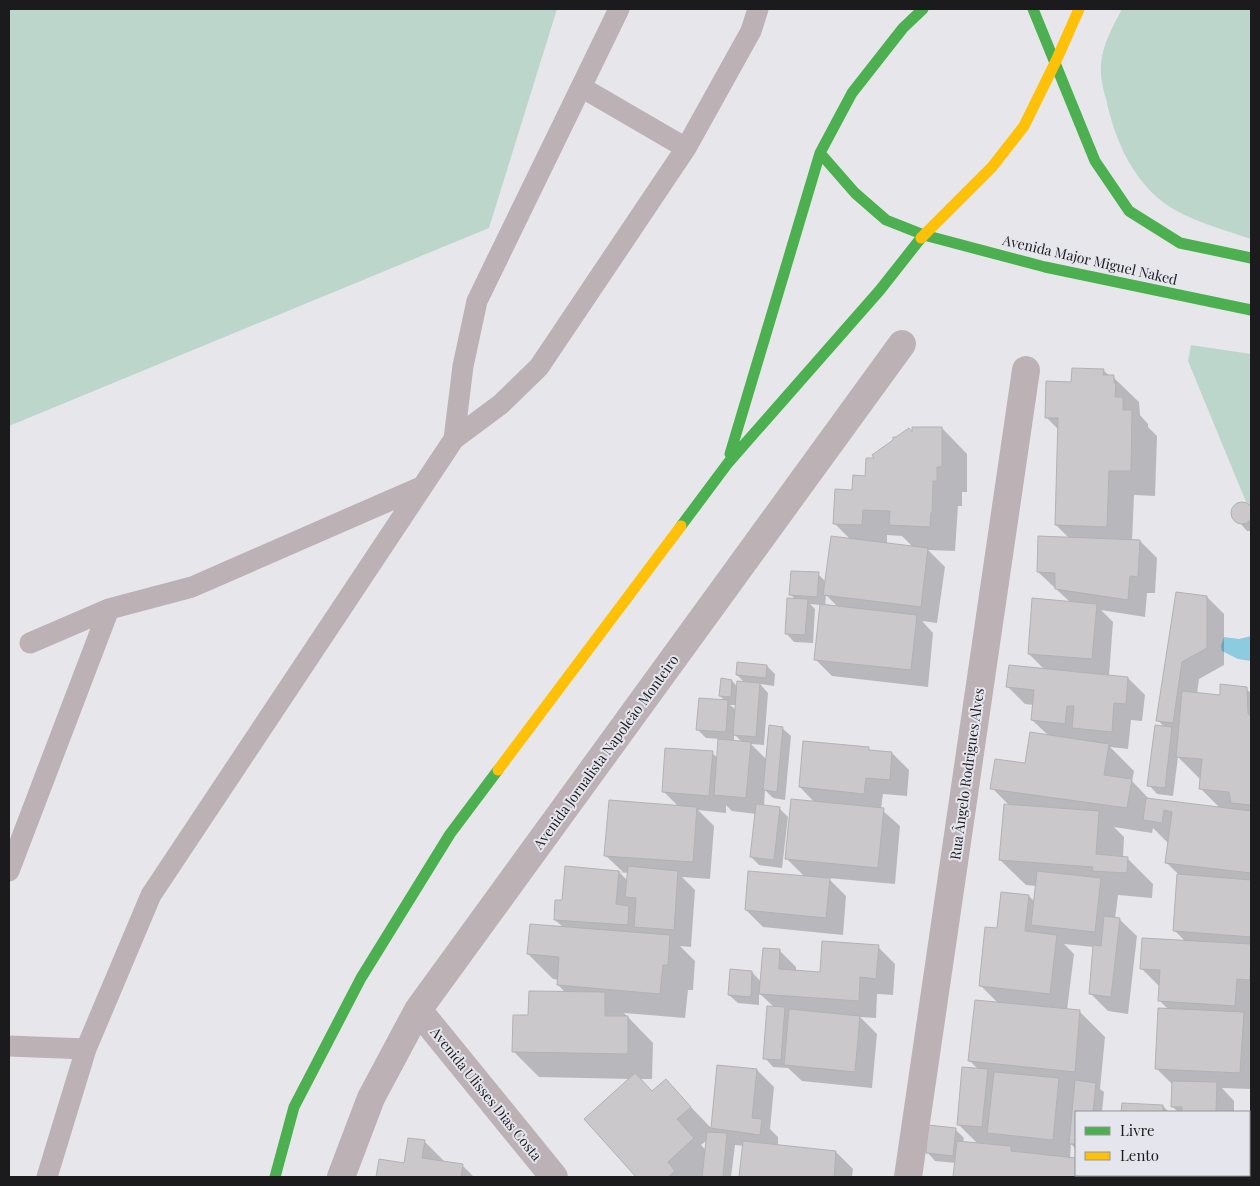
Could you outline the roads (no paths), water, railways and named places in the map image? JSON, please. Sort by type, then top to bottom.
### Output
[{"type":"street","points":[[728,463],[820,153],[852,93],[903,28],[923,9]]},
{"type":"street","points":[[1033,9],[1096,161],[1129,211],[1180,243],[1251,258]]},
{"type":"street","points":[[275,1177],[294,1108],[361,978],[450,834],[728,463],[880,290],[924,236],[992,167],[1024,126],[1079,9]]},
{"type":"street","name":"Avenida Major Miguel Naked","points":[[820,153],[855,193],[886,220],[924,236],[1045,267],[1251,310]]},
{"type":"street","name":"Avenida Jornalista Napoleão Monteiro","points":[[341,1177],[371,1098],[418,1010],[902,344]]},
{"type":"street","name":"Rua Ângelo Rodrigues Alves","points":[[908,1177],[1026,370]]},
{"type":"street","name":"Avenida Ulisses Dias Costa","points":[[418,1010],[554,1177]]},
{"type":"lane","points":[[454,439],[463,366],[477,301],[619,9]]},
{"type":"lane","points":[[47,1177],[86,1049],[151,895],[454,439],[501,404],[539,367],[686,148],[751,31],[758,9]]},
{"type":"lane","points":[[581,87],[686,148]]},
{"type":"lane","points":[[30,644],[109,609],[192,587],[423,486]]},
{"type":"lane","points":[[9,871],[109,609]]},
{"type":"lane","points":[[9,1046],[86,1049]]},
{"type":"water","points":[[1251,636],[1251,661],[1238,659],[1222,651],[1221,646],[1224,637],[1239,639]]}]
